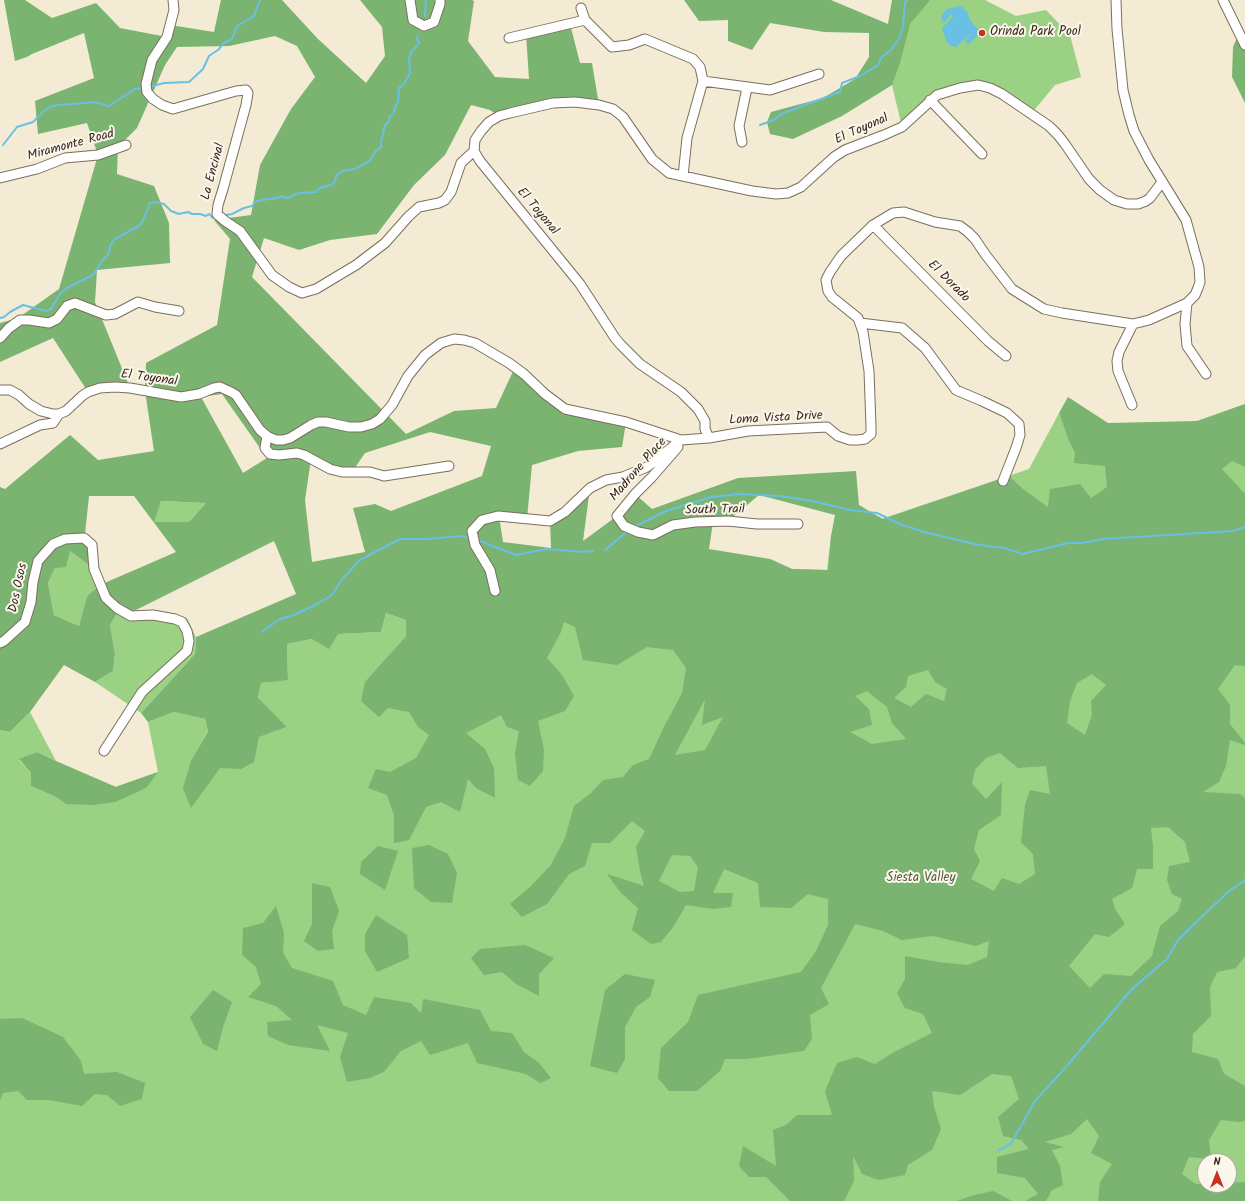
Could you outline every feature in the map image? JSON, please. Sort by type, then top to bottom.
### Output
[{"type":"street","name":"La Encinal","points":[[173,0],[174,10],[168,37],[152,60],[146,84],[147,92],[153,99],[162,105],[173,108],[236,91],[246,90],[248,93],[246,105],[218,205],[217,214],[240,231],[272,275],[289,287],[302,293],[316,289],[356,265],[385,243],[419,207],[439,203],[445,200],[451,192],[460,163],[474,151]]},
{"type":"street","points":[[410,0],[413,20],[424,26],[434,22],[440,0]]},
{"type":"street","points":[[1116,0],[1117,29],[1123,90],[1129,115],[1134,131],[1149,160],[1186,220],[1199,268],[1200,282],[1195,295],[1187,303],[1185,324],[1187,346],[1206,374]]},
{"type":"street","points":[[1223,0],[1245,44]]},
{"type":"street","points":[[581,8],[585,20],[612,46],[629,45],[645,38],[693,59],[700,67],[703,81],[687,138],[683,176]]},
{"type":"street","points":[[509,38],[585,20]]},
{"type":"street","points":[[703,81],[770,90],[819,74]]},
{"type":"street","name":"El Toyonal","points":[[709,438],[705,429],[705,421],[698,409],[681,392],[640,364],[621,345],[580,284],[490,175],[474,151],[475,140],[489,122],[499,116],[553,103],[592,103],[613,109],[623,117],[652,159],[670,173],[752,191],[776,194],[793,192],[808,182],[834,157],[845,150],[902,127],[937,95],[960,88],[983,86],[1002,94],[1049,126],[1062,139],[1089,179],[1100,190],[1114,200],[1127,204],[1146,202],[1162,182]]},
{"type":"street","points":[[742,142],[739,126],[747,88]]},
{"type":"street","points":[[930,100],[982,154]]},
{"type":"street","name":"Miramonte Road","points":[[0,178],[37,169],[65,158],[98,155],[126,145]]},
{"type":"street","name":"Loma Vista Drive","points":[[709,438],[748,431],[827,427],[838,436],[850,440],[865,439],[870,434],[869,372],[863,332],[858,318],[832,297],[828,291],[826,280],[841,256],[874,225],[893,213],[909,213],[934,222],[960,226],[975,239],[1012,289],[1044,309],[1134,324],[1149,320],[1187,303]]},
{"type":"street","name":"El Dorado","points":[[874,225],[988,341],[1006,356]]},
{"type":"street","points":[[0,338],[9,328],[20,320],[49,323],[57,319],[68,306],[75,303],[106,315],[115,314],[138,302],[155,307],[179,311]]},
{"type":"street","points":[[860,323],[902,328],[925,348],[956,390],[1007,413],[1019,424],[1020,435],[1003,481]]},
{"type":"street","points":[[1132,405],[1118,371],[1117,361],[1119,352],[1134,324]]},
{"type":"street","points":[[449,466],[384,476],[370,472],[342,472],[330,469],[304,455],[297,453],[279,455],[270,454],[265,448],[267,436],[276,440],[283,440],[290,438],[312,424],[318,422],[326,422],[349,427],[362,427],[372,424],[380,419],[392,405],[408,376],[425,354],[441,343],[454,339],[475,343],[510,362],[545,394],[565,409],[626,422],[681,440],[709,438]]},
{"type":"street","name":"El Toyonal","points":[[0,444],[40,425],[53,423],[59,414],[66,412],[88,392],[100,388],[115,387],[130,388],[181,397],[199,394],[220,387],[236,395],[260,430],[267,436]]},
{"type":"street","points":[[0,390],[10,390],[19,395],[29,404],[48,414],[59,414]]},
{"type":"street","points":[[495,591],[490,570],[475,545],[472,531],[482,520],[498,516],[550,521],[566,512],[590,488],[606,480],[623,477],[647,467],[681,440]]},
{"type":"street","name":"Madrone Place","points":[[617,516],[635,494],[652,478],[677,448],[681,440]]},
{"type":"street","name":"South Trail","points":[[617,516],[624,526],[631,530],[653,535],[673,525],[695,522],[728,521],[757,524],[798,524]]},
{"type":"street","name":"Dos Osos","points":[[0,643],[25,622],[31,602],[33,582],[38,561],[53,544],[65,539],[84,538],[92,545],[94,569],[106,598],[117,608],[131,616],[153,615],[182,622],[187,631],[189,641],[187,651],[142,692],[104,751]]},
{"type":"green space","points":[[4,0],[25,0],[52,18],[96,3],[120,28],[167,37],[170,25],[214,32],[221,0],[282,0],[318,39],[366,83],[385,56],[382,27],[360,0],[474,1],[468,41],[495,77],[529,79],[526,34],[570,24],[580,63],[592,63],[599,105],[575,102],[499,116],[490,110],[471,105],[445,155],[414,185],[377,234],[330,240],[299,250],[264,238],[252,277],[406,434],[454,411],[496,408],[515,367],[560,406],[626,422],[622,447],[578,451],[532,465],[527,519],[499,516],[503,542],[551,548],[550,521],[590,488],[583,541],[617,516],[635,494],[652,509],[738,478],[856,471],[859,505],[883,519],[1009,476],[1023,489],[1048,507],[1050,489],[1080,484],[1091,498],[1107,487],[1105,466],[1074,463],[1075,453],[1059,413],[1068,397],[1108,423],[1198,421],[1245,404],[1245,467],[1232,461],[1222,469],[1245,494],[1245,666],[1235,665],[1218,689],[1230,705],[1230,724],[1245,745],[1230,740],[1226,766],[1219,782],[1203,792],[1240,794],[1245,798],[1245,956],[1236,968],[1217,972],[1210,987],[1211,1016],[1193,1034],[1192,1052],[1218,1059],[1224,1074],[1245,1086],[1245,1121],[1238,1122],[1221,1120],[1209,1140],[1210,1153],[1197,1153],[1197,1158],[1189,1157],[1182,1174],[1197,1184],[1197,1193],[1237,1193],[1237,1182],[1245,1182],[1245,1201],[1098,1201],[1100,1182],[1112,1164],[1091,1153],[1099,1136],[1087,1119],[1071,1134],[1045,1142],[1064,1147],[1052,1150],[1060,1166],[1063,1185],[1052,1190],[1046,1201],[1025,1201],[1038,1194],[1025,1178],[997,1173],[997,1157],[1029,1149],[1021,1140],[1003,1136],[998,1117],[1019,1099],[1011,1076],[992,1074],[960,1095],[932,1091],[934,1107],[941,1129],[932,1150],[908,1165],[905,1175],[879,1180],[862,1174],[853,1156],[854,1181],[844,1201],[790,1201],[766,1177],[749,1177],[739,1166],[743,1146],[776,1166],[773,1130],[786,1125],[797,1115],[832,1115],[825,1091],[837,1063],[857,1057],[875,1064],[894,1052],[932,1033],[923,1014],[905,1008],[897,993],[905,979],[905,956],[938,962],[968,965],[987,957],[989,941],[976,946],[933,936],[902,940],[883,931],[855,924],[821,988],[829,1004],[810,1015],[812,1039],[804,1051],[747,1059],[725,1059],[720,1071],[697,1091],[669,1091],[658,1078],[661,1048],[688,1022],[698,995],[801,972],[816,951],[828,925],[828,899],[808,894],[791,908],[760,907],[758,883],[724,869],[713,893],[733,893],[731,907],[713,909],[686,905],[674,926],[661,942],[651,944],[632,930],[638,908],[621,893],[607,874],[644,886],[636,847],[645,831],[632,821],[610,843],[592,843],[585,866],[569,874],[547,904],[522,917],[510,904],[530,887],[551,865],[565,838],[574,806],[591,793],[603,780],[623,777],[633,765],[649,759],[682,693],[686,668],[673,650],[647,647],[617,665],[583,660],[575,627],[564,622],[561,632],[547,658],[562,675],[574,696],[565,711],[538,721],[544,750],[543,771],[530,786],[518,780],[515,753],[519,731],[507,727],[501,715],[466,733],[485,749],[494,768],[495,798],[476,788],[468,779],[460,812],[441,802],[426,807],[409,840],[394,843],[394,815],[387,795],[368,788],[376,769],[390,772],[416,758],[429,735],[418,727],[409,712],[388,708],[379,717],[361,701],[365,682],[406,636],[406,620],[386,613],[381,632],[338,634],[329,649],[312,639],[287,644],[288,680],[261,683],[258,698],[287,727],[259,737],[254,762],[241,769],[220,768],[191,808],[183,788],[191,761],[208,731],[205,719],[174,712],[148,722],[141,713],[195,654],[196,637],[296,594],[274,541],[134,611],[121,607],[110,625],[115,653],[113,671],[95,682],[64,665],[30,712],[10,732],[0,730],[0,487],[5,489],[70,435],[98,460],[154,451],[145,391],[146,363],[217,325],[230,239],[214,220],[251,215],[260,165],[291,109],[315,77],[297,46],[275,36],[229,46],[177,47],[165,65],[137,128],[118,147],[117,174],[154,186],[169,223],[170,263],[97,270],[95,302],[130,388],[88,392],[53,338],[0,362],[0,323],[18,318],[59,289],[98,155],[87,123],[38,134],[35,101],[94,78],[84,33],[15,61]],"holes":[[[222,394],[267,458],[243,473],[201,397]],[[430,432],[491,446],[482,476],[391,511],[375,504],[353,508],[365,552],[312,562],[305,500],[311,459],[331,471],[354,469],[365,453]],[[759,495],[835,515],[831,536],[828,570],[792,569],[770,559],[709,549],[713,522],[728,521]],[[89,496],[134,496],[176,552],[100,585],[87,596],[79,626],[54,615],[48,583],[55,568],[66,567],[70,551],[94,569],[85,534]],[[161,501],[206,503],[189,522],[154,522]],[[928,670],[935,682],[947,689],[944,701],[926,694],[911,707],[894,698],[906,687],[908,676]],[[1092,674],[1106,685],[1091,701],[1092,715],[1085,735],[1067,723],[1070,701],[1077,683]],[[867,691],[887,707],[892,723],[906,739],[872,744],[850,732],[872,725],[869,709],[855,696]],[[705,699],[702,725],[723,717],[705,750],[675,755]],[[1000,753],[1018,768],[1046,766],[1050,794],[1030,790],[1025,805],[1021,842],[1033,854],[1035,874],[1019,884],[1002,878],[994,891],[971,879],[980,861],[974,849],[979,830],[1001,815],[1002,782],[986,799],[972,784],[975,770],[986,758]],[[1168,827],[1185,842],[1190,862],[1169,866],[1167,880],[1172,894],[1182,899],[1178,911],[1160,926],[1152,956],[1131,976],[1104,974],[1090,988],[1069,966],[1095,934],[1109,937],[1125,924],[1115,909],[1112,899],[1132,888],[1137,869],[1153,869],[1151,828]],[[672,855],[690,856],[698,867],[694,891],[680,892],[659,881]]]},
{"type":"green space","points":[[684,0],[831,0],[888,24],[892,0],[930,0],[910,24],[900,63],[892,85],[842,116],[793,139],[770,134],[767,122],[771,112],[823,98],[855,79],[869,57],[869,33],[824,32],[770,23],[752,50],[728,41],[728,20],[699,21]]},
{"type":"green space","points":[[895,0],[985,0],[1016,16],[1046,10],[1070,35],[1081,77],[1055,85],[1031,114],[990,88],[937,95],[902,127],[892,85]]},
{"type":"green space","points":[[1242,39],[1245,45],[1245,103],[1232,77],[1233,47],[1236,40]]},
{"type":"green space","name":"Siesta Valley","points":[[1245,404],[1245,1201],[0,1201],[0,730],[10,732],[30,712],[56,761],[37,752],[19,760],[31,773],[31,786],[56,797],[66,804],[158,772],[148,722],[174,712],[205,719],[208,730],[192,760],[287,727],[258,699],[261,683],[288,679],[287,644],[338,634],[381,632],[386,613],[406,620],[406,636],[386,659],[563,621],[770,559],[792,569],[827,570],[831,536],[1029,469],[1059,413],[1067,436],[1102,454]]},
{"type":"green space","points":[[161,501],[206,503],[189,522],[153,522]]},
{"type":"green space","points":[[70,551],[94,569],[100,585],[87,596],[79,626],[54,615],[48,583],[55,568]]},
{"type":"green space","points":[[121,607],[134,611],[176,614],[187,618],[196,637],[195,654],[141,713],[95,682],[113,671],[115,653],[110,625]]},
{"type":"green space","points":[[37,752],[116,787],[158,772],[146,788],[115,802],[93,805],[66,804],[56,797],[31,786],[31,773],[19,759]]},
{"type":"green space","points":[[429,845],[448,854],[457,873],[452,903],[431,902],[414,888],[412,848]]},
{"type":"green space","points":[[378,846],[398,851],[385,890],[360,874],[361,862]]},
{"type":"green space","points":[[312,883],[330,887],[339,911],[332,931],[334,949],[318,951],[304,941],[312,924]]},
{"type":"green space","points":[[276,906],[284,933],[283,953],[292,968],[333,981],[343,1005],[366,1015],[374,997],[411,1003],[421,1013],[423,999],[480,1010],[491,1031],[512,1033],[524,1052],[539,1063],[551,1078],[540,1083],[526,1074],[477,1063],[468,1043],[430,1055],[421,1041],[401,1051],[384,1072],[370,1078],[347,1082],[340,1057],[348,1033],[317,1025],[330,1051],[288,1045],[268,1036],[267,1022],[292,1020],[276,1006],[248,997],[261,984],[256,967],[242,955],[243,928],[263,923]]},
{"type":"green space","points":[[376,915],[407,935],[409,958],[377,972],[365,951],[365,934]]},
{"type":"green space","points":[[525,945],[554,958],[539,974],[539,996],[516,984],[502,972],[484,975],[471,958],[480,949]]},
{"type":"green space","points":[[625,974],[655,980],[650,997],[636,1007],[625,1027],[625,1059],[617,1073],[590,1066],[605,990]]},
{"type":"green space","points":[[213,990],[232,1002],[223,1027],[217,1051],[203,1044],[190,1017]]},
{"type":"green space","points":[[22,1018],[63,1037],[81,1061],[84,1074],[117,1072],[145,1083],[142,1099],[120,1106],[107,1095],[95,1094],[82,1106],[49,1100],[27,1100],[18,1091],[3,1093],[0,1101],[0,1019]]},
{"type":"green space","points":[[993,1191],[1012,1201],[957,1201],[974,1195]]},
{"type":"water","name":"Orinda Park Pool","points":[[959,6],[967,11],[969,18],[978,29],[978,35],[969,44],[967,44],[965,40],[971,35],[970,34],[956,47],[949,45],[942,28],[953,17],[951,14],[945,22],[943,22],[941,16],[947,9]]},
{"type":"waterway","points":[[149,87],[164,83],[189,82],[203,69],[209,56],[218,50],[224,43],[232,39],[237,26],[254,16],[260,0]]},
{"type":"waterway","points":[[425,16],[426,0]]},
{"type":"waterway","points":[[760,125],[774,120],[781,114],[840,92],[842,83],[860,76],[878,65],[881,58],[891,50],[899,39],[903,27],[905,2],[907,0]]},
{"type":"waterway","points":[[226,215],[252,206],[256,201],[281,196],[287,198],[299,193],[316,192],[320,188],[331,185],[335,182],[336,176],[342,171],[355,169],[370,161],[375,152],[381,147],[384,128],[389,122],[390,116],[394,113],[395,106],[398,103],[399,88],[404,84],[410,73],[409,58],[411,52],[419,43],[417,39],[418,36]]},
{"type":"waterway","points":[[3,145],[17,127],[33,122],[51,106],[93,102],[109,106],[135,89],[143,88]]},
{"type":"waterway","points":[[0,318],[23,305],[46,311],[51,309],[60,294],[67,288],[93,275],[102,261],[109,254],[110,246],[115,239],[142,223],[150,203],[155,202],[164,204],[171,211],[179,214],[188,212],[206,216],[209,214],[213,218]]},
{"type":"waterway","points":[[634,527],[666,511],[711,497],[739,494],[780,496],[812,501],[850,510],[877,513],[900,524],[924,532],[979,545],[1004,548],[1023,554],[1068,543],[1082,543],[1103,539],[1233,531],[1245,527]]},
{"type":"waterway","points":[[605,550],[629,530]]},
{"type":"waterway","points":[[262,632],[278,620],[294,615],[331,596],[344,577],[360,560],[400,539],[427,539],[461,536],[468,538]]},
{"type":"waterway","points":[[480,541],[516,555],[546,549],[583,552],[593,551]]},
{"type":"waterway","points":[[999,1150],[1011,1144],[1035,1101],[1132,989],[1167,959],[1178,940],[1191,927],[1229,891],[1245,880]]},
{"type":"place","name":"Orinda Park Pool","points":[[982,33]]}]
